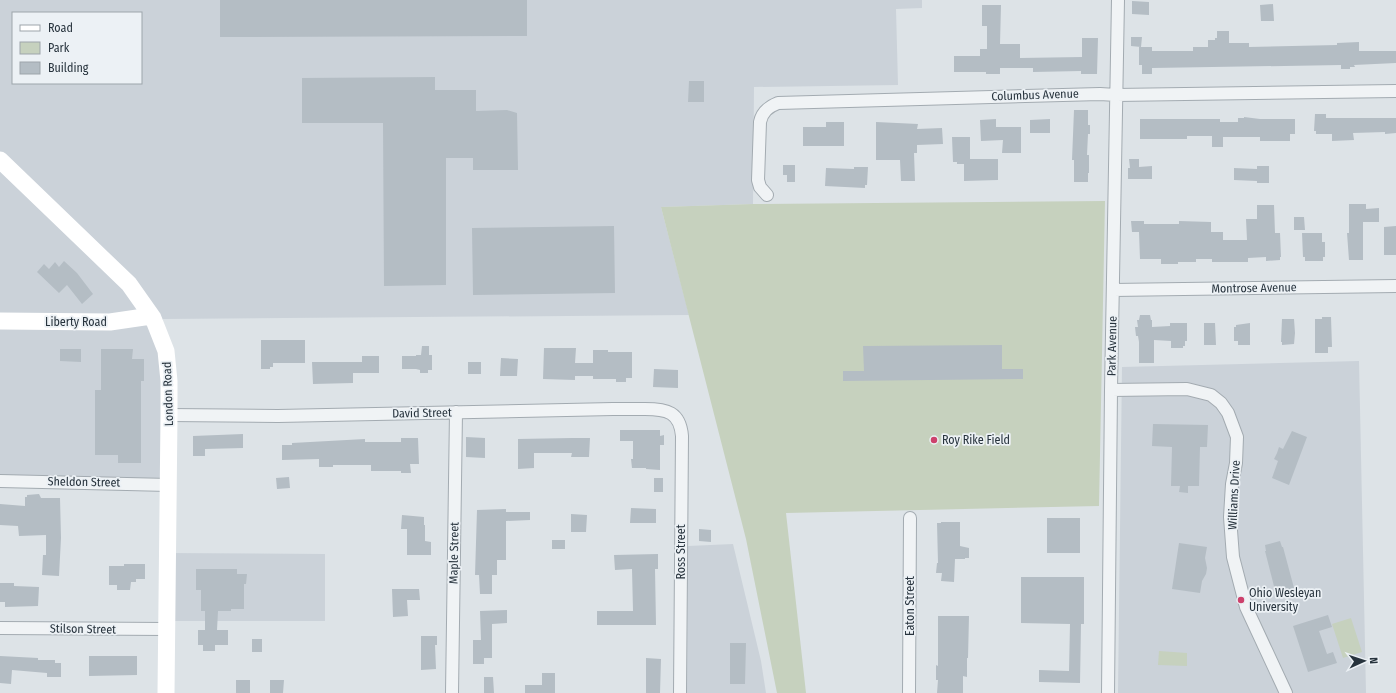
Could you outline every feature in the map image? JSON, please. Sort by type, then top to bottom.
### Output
[{"type":"street","name":"Park Avenue","points":[[1108,693],[1111,390],[1118,0]]},
{"type":"street","name":"Columbus Avenue","points":[[767,195],[760,188],[758,180],[760,122],[766,109],[778,103],[1100,94],[1396,91]]},
{"type":"street","name":"London Road","points":[[0,160],[129,284],[151,316],[162,338],[166,351],[169,381],[166,693]]},
{"type":"street","name":"Montrose Avenue","points":[[1113,290],[1396,286]]},
{"type":"street","name":"Liberty Road","points":[[0,322],[110,322],[151,316]]},
{"type":"street","name":"Williams Drive","points":[[1111,390],[1188,389],[1211,395],[1221,403],[1228,413],[1237,437],[1230,517],[1233,557],[1246,608],[1286,693]]},
{"type":"street","name":"David Street","points":[[169,415],[278,416],[660,409],[672,414]]},
{"type":"street","name":"Maple Street","points":[[452,693],[456,412]]},
{"type":"street","name":"Ross Street","points":[[672,414],[680,423],[682,436],[680,693]]},
{"type":"street","name":"Sheldon Street","points":[[0,481],[169,485]]},
{"type":"street","name":"Eaton Street","points":[[909,693],[910,518]]},
{"type":"street","name":"Stilson Street","points":[[0,628],[167,629]]},
{"type":"shaded area","points":[[0,0],[922,0],[922,8],[896,9],[898,85],[754,87],[753,204],[661,207],[689,315],[163,319],[163,479],[0,476]]},
{"type":"shaded area","name":"Ohio Wesleyan University","points":[[1359,361],[1366,693],[1118,693],[1122,367]]},
{"type":"shaded area","points":[[733,544],[761,661],[766,693],[687,693],[688,546]]},
{"type":"shaded area","points":[[161,553],[325,554],[325,621],[161,621]]},
{"type":"green space","name":"Roy Rike Field","points":[[1105,201],[1099,506],[786,513],[806,693],[777,693],[746,539],[661,207],[753,204]]},
{"type":"green space","points":[[1351,618],[1362,652],[1343,658],[1332,624]]},
{"type":"green space","points":[[1159,651],[1187,653],[1187,666],[1158,665]]},
{"type":"building","points":[[220,0],[527,0],[527,36],[220,37]]},
{"type":"building","points":[[1132,1],[1149,2],[1149,15],[1132,14]]},
{"type":"building","points":[[1273,4],[1274,21],[1261,21],[1260,5]]},
{"type":"building","points":[[982,5],[1001,5],[1000,44],[1020,44],[1020,58],[1082,57],[1082,38],[1098,38],[1097,74],[1081,74],[1081,71],[1033,72],[1033,68],[1000,68],[1000,74],[986,74],[986,72],[954,72],[954,56],[980,56],[980,49],[987,49],[987,26],[982,26]]},
{"type":"building","points":[[1217,31],[1229,31],[1229,43],[1249,43],[1249,47],[1337,45],[1337,43],[1359,42],[1359,51],[1396,51],[1396,63],[1354,65],[1355,67],[1350,67],[1350,69],[1341,69],[1341,65],[1152,68],[1152,74],[1142,74],[1142,65],[1139,65],[1139,47],[1152,47],[1152,51],[1193,51],[1193,47],[1208,47],[1208,40],[1215,40],[1215,38],[1217,38]]},
{"type":"building","points":[[1131,37],[1142,37],[1141,47],[1131,46]]},
{"type":"building","points":[[435,77],[435,90],[476,90],[476,111],[507,110],[517,113],[518,170],[473,170],[473,158],[446,158],[446,285],[384,286],[383,123],[302,123],[302,78]]},
{"type":"building","points":[[689,81],[704,81],[704,102],[688,102]]},
{"type":"building","points":[[1074,110],[1088,110],[1088,125],[1090,125],[1090,134],[1088,134],[1087,155],[1089,155],[1088,182],[1074,182],[1074,160],[1072,160]]},
{"type":"building","points":[[1315,114],[1326,114],[1326,118],[1396,118],[1396,133],[1353,133],[1354,140],[1332,141],[1332,134],[1316,134],[1316,131],[1314,131]]},
{"type":"building","points":[[1244,117],[1260,119],[1295,119],[1295,134],[1290,134],[1290,141],[1260,141],[1260,137],[1223,137],[1223,147],[1212,147],[1212,136],[1187,136],[1187,139],[1140,139],[1140,119],[1220,119],[1220,122],[1238,122],[1238,118]]},
{"type":"building","points":[[996,119],[996,127],[1021,127],[1021,153],[1002,153],[1003,140],[981,141],[980,120]]},
{"type":"building","points":[[1050,119],[1050,133],[1030,133],[1030,120]]},
{"type":"building","points":[[826,122],[844,122],[844,146],[803,146],[803,127],[826,127]]},
{"type":"building","points":[[876,122],[918,124],[917,129],[942,128],[943,144],[917,145],[917,153],[914,153],[915,181],[901,181],[900,160],[876,160]]},
{"type":"building","points":[[952,137],[970,137],[970,159],[998,159],[998,180],[964,181],[964,164],[957,164],[957,162],[953,162]]},
{"type":"building","points":[[1129,159],[1139,159],[1139,167],[1152,166],[1152,179],[1128,179],[1128,168],[1130,168]]},
{"type":"building","points":[[783,165],[795,165],[795,182],[787,182],[787,175],[783,175]]},
{"type":"building","points":[[1257,166],[1269,166],[1269,183],[1234,180],[1234,168],[1257,169]]},
{"type":"building","points":[[854,167],[868,167],[867,185],[865,185],[865,188],[825,186],[826,168],[854,169]]},
{"type":"building","points":[[1349,204],[1366,204],[1366,209],[1379,208],[1379,222],[1363,222],[1363,260],[1349,260],[1347,233],[1349,233]]},
{"type":"building","points":[[1257,205],[1274,205],[1275,233],[1280,233],[1280,260],[1266,261],[1266,257],[1248,258],[1248,262],[1212,262],[1212,259],[1196,259],[1196,262],[1161,264],[1161,259],[1140,259],[1139,232],[1132,232],[1131,221],[1144,221],[1144,224],[1179,224],[1179,221],[1211,222],[1211,232],[1223,232],[1223,240],[1247,240],[1246,219],[1257,219]]},
{"type":"building","points":[[1294,217],[1304,217],[1305,230],[1294,230]]},
{"type":"building","points":[[614,226],[615,293],[473,295],[472,228]]},
{"type":"building","points":[[1396,226],[1396,255],[1384,255],[1384,227]]},
{"type":"building","points":[[1302,233],[1322,233],[1322,242],[1325,242],[1325,257],[1323,257],[1323,261],[1305,261],[1305,257],[1303,257]]},
{"type":"building","points":[[64,261],[77,273],[93,294],[82,304],[67,285],[59,293],[37,272],[44,264],[49,269],[55,262],[59,267]]},
{"type":"building","points":[[1140,315],[1150,315],[1152,327],[1170,326],[1170,323],[1187,323],[1187,341],[1185,341],[1185,346],[1183,346],[1183,348],[1171,348],[1171,341],[1154,340],[1154,363],[1139,363],[1139,342],[1138,336],[1136,336],[1135,327],[1138,327],[1137,320],[1139,320]]},
{"type":"building","points":[[1322,317],[1331,317],[1332,347],[1328,347],[1328,353],[1315,353],[1315,319],[1322,319]]},
{"type":"building","points":[[1282,319],[1294,319],[1294,344],[1282,345]]},
{"type":"building","points":[[1204,323],[1215,323],[1216,345],[1204,345]]},
{"type":"building","points":[[1250,323],[1250,345],[1238,345],[1238,341],[1234,341],[1234,327],[1236,327],[1236,325]]},
{"type":"building","points":[[261,340],[305,340],[305,363],[273,363],[273,367],[270,367],[270,369],[261,369]]},
{"type":"building","points":[[1002,345],[1002,369],[1023,369],[1023,379],[843,381],[843,371],[864,371],[863,346]]},
{"type":"building","points":[[422,346],[429,346],[429,355],[432,355],[432,370],[428,370],[428,373],[420,373],[420,370],[416,369],[402,369],[402,356],[421,355]]},
{"type":"building","points":[[544,348],[576,348],[575,363],[593,363],[593,350],[608,350],[608,352],[632,352],[632,378],[626,378],[626,382],[616,382],[616,379],[593,379],[593,376],[575,376],[575,380],[543,379]]},
{"type":"building","points":[[60,349],[81,349],[81,362],[60,361]]},
{"type":"building","points":[[101,349],[133,349],[132,359],[144,359],[144,381],[141,381],[141,463],[118,463],[118,455],[95,455],[95,390],[101,390]]},
{"type":"building","points":[[362,356],[379,356],[379,373],[353,373],[353,383],[313,384],[312,362],[362,362]]},
{"type":"building","points":[[501,358],[518,359],[517,376],[500,376]]},
{"type":"building","points":[[468,362],[481,362],[481,374],[468,374]]},
{"type":"building","points":[[654,369],[678,370],[678,388],[653,387]]},
{"type":"building","points":[[1153,424],[1208,425],[1207,447],[1200,447],[1199,486],[1188,486],[1188,493],[1179,492],[1180,486],[1171,486],[1172,447],[1152,446]]},
{"type":"building","points":[[620,430],[660,430],[660,436],[664,435],[664,445],[660,445],[660,470],[632,468],[631,459],[633,459],[633,441],[620,441]]},
{"type":"building","points":[[1292,431],[1307,437],[1289,485],[1272,478],[1278,461],[1274,459],[1279,447],[1283,449]]},
{"type":"building","points":[[243,434],[243,448],[205,449],[205,456],[193,456],[193,436]]},
{"type":"building","points":[[466,437],[485,438],[485,458],[466,457]]},
{"type":"building","points":[[401,438],[418,438],[419,464],[410,464],[411,473],[401,473],[401,471],[371,471],[371,465],[333,465],[333,467],[319,467],[319,459],[282,460],[282,445],[292,445],[292,443],[365,439],[365,442],[401,442]]},
{"type":"building","points":[[590,438],[589,457],[571,457],[572,453],[534,453],[534,468],[518,469],[518,439]]},
{"type":"building","points":[[289,477],[290,488],[277,489],[276,478]]},
{"type":"building","points":[[654,478],[663,478],[663,492],[654,492]]},
{"type":"building","points":[[39,494],[41,498],[60,498],[61,538],[59,576],[42,575],[43,555],[46,555],[46,535],[19,536],[18,526],[0,525],[0,504],[25,506],[25,497],[27,497],[27,495]]},
{"type":"building","points":[[631,508],[656,509],[656,523],[630,523]]},
{"type":"building","points":[[506,509],[506,512],[530,512],[530,520],[506,521],[506,560],[497,560],[497,575],[492,575],[492,594],[480,594],[479,575],[475,575],[477,510]]},
{"type":"building","points":[[571,514],[587,515],[586,532],[571,532]]},
{"type":"building","points":[[402,515],[424,517],[425,541],[431,542],[431,555],[407,555],[407,529],[401,529]]},
{"type":"building","points":[[1047,518],[1080,518],[1080,553],[1047,553]]},
{"type":"building","points":[[960,522],[960,546],[969,548],[969,558],[955,559],[954,582],[941,581],[942,573],[936,573],[938,563],[937,523]]},
{"type":"building","points":[[699,529],[711,530],[711,542],[699,541]]},
{"type":"building","points":[[552,540],[565,540],[565,549],[552,549]]},
{"type":"building","points":[[1280,541],[1294,588],[1286,590],[1287,596],[1277,598],[1265,551],[1265,545]]},
{"type":"building","points":[[1179,543],[1207,547],[1205,558],[1207,568],[1206,574],[1202,581],[1200,593],[1172,589]]},
{"type":"building","points":[[658,554],[658,569],[655,569],[656,625],[597,625],[597,611],[633,611],[632,569],[615,570],[614,555]]},
{"type":"building","points":[[124,564],[145,564],[145,579],[136,579],[136,582],[131,582],[130,590],[117,590],[117,585],[109,585],[109,566],[124,566]]},
{"type":"building","points":[[196,569],[237,569],[237,574],[247,574],[246,584],[244,584],[244,609],[218,611],[217,630],[228,630],[228,645],[215,645],[215,651],[203,651],[203,645],[198,645],[198,630],[205,630],[205,611],[201,611],[201,590],[196,590]]},
{"type":"building","points":[[1021,577],[1084,577],[1084,624],[1081,624],[1080,683],[1039,682],[1039,670],[1069,671],[1070,624],[1021,623]]},
{"type":"building","points":[[0,583],[14,583],[14,586],[39,587],[38,606],[5,607],[5,602],[0,602]]},
{"type":"building","points":[[392,589],[419,589],[420,600],[407,600],[408,616],[393,617]]},
{"type":"building","points":[[507,610],[507,623],[492,624],[492,658],[484,658],[484,664],[473,664],[473,640],[481,640],[480,611]]},
{"type":"building","points":[[1328,615],[1332,627],[1319,631],[1327,654],[1333,652],[1337,663],[1308,672],[1293,626]]},
{"type":"building","points":[[938,616],[969,616],[967,677],[963,676],[963,693],[937,693],[938,680],[936,680],[936,665],[938,666]]},
{"type":"building","points":[[421,636],[437,636],[437,645],[435,645],[436,669],[421,670]]},
{"type":"building","points":[[252,639],[262,639],[262,652],[252,652]]},
{"type":"building","points":[[730,643],[746,643],[745,684],[730,684]]},
{"type":"building","points":[[0,656],[38,658],[38,660],[55,660],[55,663],[61,663],[61,677],[47,677],[47,673],[12,670],[11,684],[0,683]]},
{"type":"building","points":[[89,656],[137,656],[137,675],[89,676]]},
{"type":"building","points":[[646,658],[661,659],[660,693],[646,693]]},
{"type":"building","points":[[542,673],[555,673],[555,693],[525,693],[525,685],[542,685]]},
{"type":"building","points":[[484,677],[493,677],[494,693],[484,693]]},
{"type":"building","points":[[236,680],[250,680],[250,693],[236,693]]},
{"type":"building","points":[[270,680],[284,680],[283,693],[270,693]]},
{"type":"place","name":"Roy Rike Field","points":[[934,440]]},
{"type":"place","name":"Ohio Wesleyan University","points":[[1241,600]]}]
